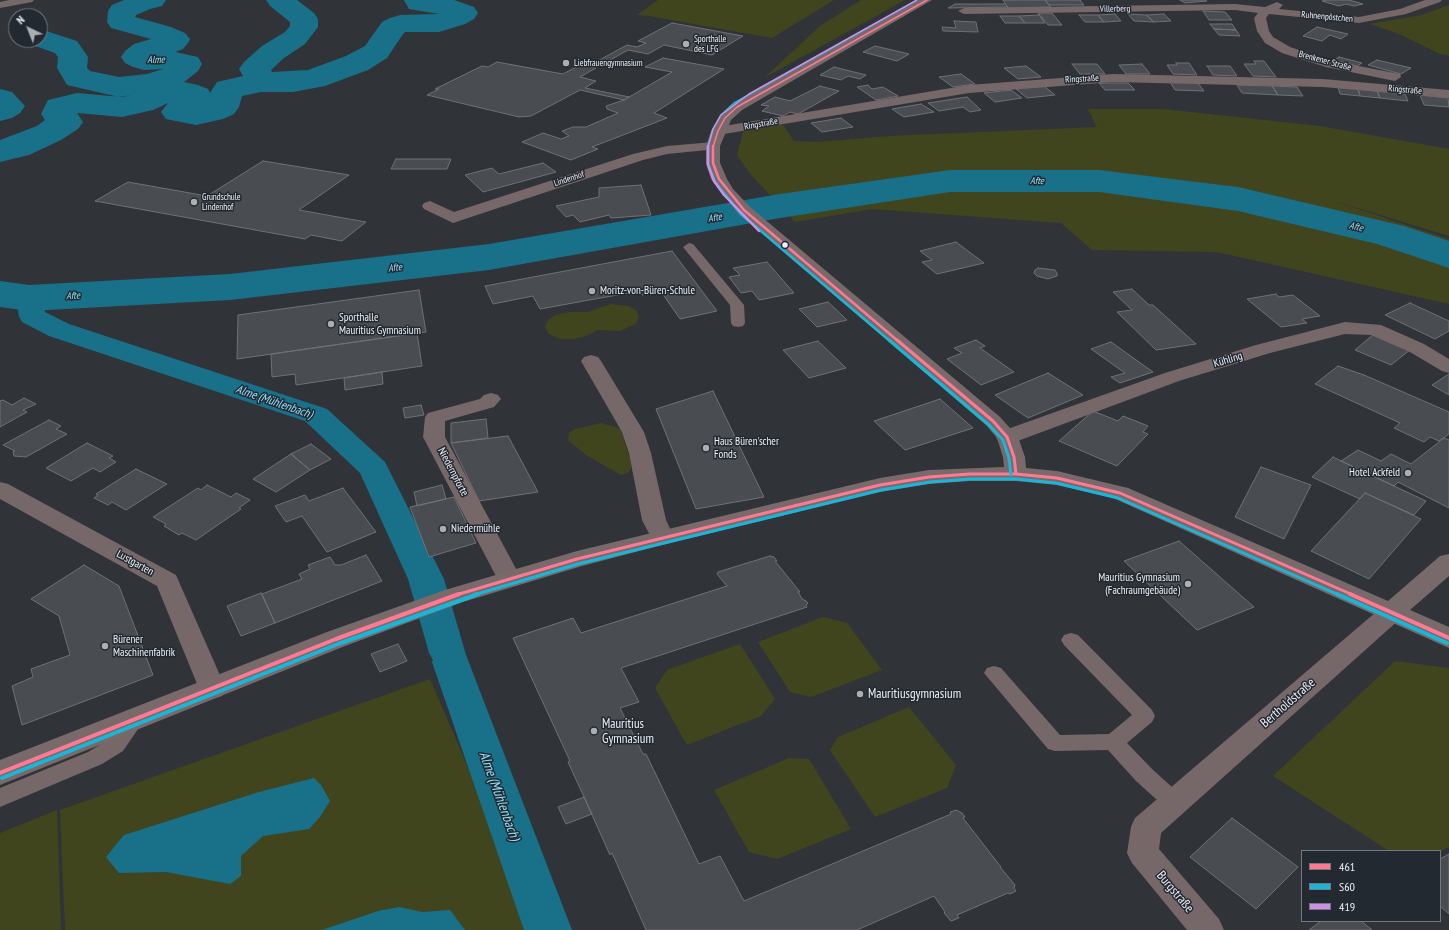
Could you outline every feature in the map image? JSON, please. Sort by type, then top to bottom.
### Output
[{"type":"main road","points":[[927,0],[751,98],[725,118],[718,131],[713,146],[713,163],[719,179],[728,192],[763,227],[975,404],[1007,437],[1014,457],[1016,474]]},
{"type":"main road","points":[[0,773],[405,612],[509,578],[662,537],[880,485],[929,477],[1016,474],[1057,478],[1120,493],[1449,638]]},
{"type":"main road","name":"Bertholdstraße","points":[[1392,612],[1449,562]]},
{"type":"street","points":[[0,5],[28,0]]},
{"type":"street","points":[[1235,0],[1266,11]]},
{"type":"street","name":"Ruhnenpöstchen","points":[[1266,11],[1288,0]]},
{"type":"street","name":"Ruhnenpöstchen","points":[[1266,11],[1359,20],[1402,12],[1436,0]]},
{"type":"street","name":"Villerberg","points":[[964,11],[1235,7],[1266,11]]},
{"type":"street","name":"Brenkener Straße","points":[[1266,11],[1260,18],[1263,31],[1269,40],[1286,50],[1330,64],[1449,88]]},
{"type":"street","name":"Ringstraße","points":[[718,131],[969,89],[1098,78],[1323,83],[1449,94]]},
{"type":"street","name":"Lindenhof","points":[[430,206],[453,218],[638,157],[667,150],[713,146]]},
{"type":"street","name":"Kühling","points":[[1007,437],[1172,377],[1263,349],[1345,328],[1374,330],[1417,348],[1449,367]]},
{"type":"street","points":[[591,361],[633,432],[640,453],[654,520],[662,537]]},
{"type":"street","name":"Niedernpforte","points":[[491,399],[487,403],[435,417],[434,437],[509,578]]},
{"type":"street","name":"Lustgarten","points":[[0,489],[167,581],[212,689]]},
{"type":"street","name":"Bertholdstraße","points":[[1143,853],[1146,827],[1392,612]]},
{"type":"street","name":"Burgstraße","points":[[1143,853],[1207,930]]},
{"type":"lane","points":[[689,248],[737,305],[738,323]]},
{"type":"lane","points":[[994,673],[1055,743],[1113,742],[1145,716],[1071,640]]},
{"type":"lane","points":[[0,798],[95,758],[116,745],[135,719]]},
{"type":"lane","points":[[1113,742],[1144,775],[1174,802]]},
{"type":"green space","points":[[658,0],[834,0],[772,38],[637,15]]},
{"type":"green space","points":[[861,0],[905,0],[764,78],[820,26]]},
{"type":"green space","points":[[1449,5],[1449,56],[1440,54],[1399,34],[1370,24],[1421,15]]},
{"type":"green space","points":[[1088,109],[1163,109],[1320,126],[1449,149],[1449,236],[1331,200],[1449,239],[1449,304],[1217,252],[1092,250],[1061,223],[872,209],[795,222],[751,175],[737,155],[744,128],[783,125],[794,141],[817,142],[890,136],[1097,127]]},
{"type":"green space","points":[[611,304],[628,306],[636,310],[639,317],[636,324],[620,331],[597,330],[589,335],[574,339],[561,339],[549,334],[545,327],[548,320],[556,315],[568,312],[588,312]]},
{"type":"green space","points":[[601,423],[621,429],[632,466],[628,473],[621,475],[586,455],[568,440],[569,433],[575,429]]},
{"type":"green space","points":[[823,617],[847,623],[882,670],[811,697],[790,692],[758,642]]},
{"type":"green space","points":[[740,644],[775,699],[761,716],[687,745],[655,688],[667,670]]},
{"type":"green space","points":[[1395,661],[1449,668],[1449,847],[1441,851],[1441,850],[1387,850],[1273,776]]},
{"type":"green space","points":[[430,679],[538,930],[65,930],[60,810]]},
{"type":"green space","points":[[909,707],[956,765],[947,788],[875,817],[830,750],[838,737]]},
{"type":"green space","points":[[789,758],[809,759],[851,829],[777,859],[749,852],[714,790]]},
{"type":"green space","points":[[57,810],[61,930],[0,930],[0,833]]},
{"type":"water","points":[[314,778],[321,785],[330,801],[320,817],[309,829],[263,836],[241,856],[241,876],[230,884],[166,872],[119,873],[106,857],[124,835],[259,792]]},
{"type":"water","points":[[399,907],[422,912],[450,910],[465,930],[322,930],[378,911]]},
{"type":"building","points":[[1003,0],[1045,0],[1051,7],[1008,8]]},
{"type":"building","points":[[1045,0],[1080,0],[1084,5],[1049,5]]},
{"type":"building","points":[[1180,0],[1205,0],[1207,1],[1185,3]]},
{"type":"building","points":[[1349,0],[1363,4],[1354,6],[1346,4],[1339,6],[1322,1]]},
{"type":"building","points":[[955,4],[1005,4],[1008,7],[948,8]]},
{"type":"building","points":[[1203,11],[1225,12],[1232,20],[1209,20]]},
{"type":"building","points":[[1038,13],[1052,13],[1062,25],[1048,25]]},
{"type":"building","points":[[1115,14],[1121,21],[1104,22],[1098,15]]},
{"type":"building","points":[[1128,14],[1146,15],[1154,22],[1134,21]]},
{"type":"building","points":[[1164,14],[1171,21],[1154,22],[1146,15]]},
{"type":"building","points":[[1039,15],[1045,23],[1025,23],[1019,16]]},
{"type":"building","points":[[1079,15],[1098,15],[1104,22],[1085,22]]},
{"type":"building","points":[[1000,16],[1019,16],[1025,23],[1005,23]]},
{"type":"building","points":[[954,21],[976,22],[978,32],[943,31],[942,27],[956,28]]},
{"type":"building","name":"Sporthalle des LFG","points":[[672,23],[743,36],[712,55],[664,45],[648,54],[628,50],[603,64],[596,62],[627,45],[637,47],[646,43],[638,41]]},
{"type":"building","points":[[1210,24],[1232,24],[1236,30],[1214,29]]},
{"type":"building","points":[[1317,27],[1348,34],[1341,39],[1330,35],[1322,41],[1303,36]]},
{"type":"building","points":[[1214,29],[1236,30],[1240,36],[1219,35]]},
{"type":"building","points":[[875,46],[909,54],[897,61],[863,52]]},
{"type":"building","points":[[1339,57],[1362,63],[1357,66],[1334,60]]},
{"type":"building","points":[[663,58],[724,69],[654,113],[667,118],[592,147],[598,149],[571,160],[522,142],[543,133],[561,139],[569,136],[562,131],[573,127],[586,127],[618,113],[607,109],[606,106],[624,100],[672,72],[645,67]]},
{"type":"building","points":[[1377,60],[1411,68],[1401,74],[1368,65]]},
{"type":"building","points":[[1254,61],[1264,61],[1276,77],[1253,76],[1244,64],[1256,64]]},
{"type":"building","points":[[497,62],[563,74],[580,65],[596,68],[580,77],[596,81],[585,88],[629,97],[624,100],[580,90],[531,116],[519,117],[427,95],[439,89],[435,89],[482,66],[488,67]]},
{"type":"building","points":[[1176,63],[1189,63],[1197,75],[1173,74],[1167,65],[1177,65]]},
{"type":"building","points":[[1072,64],[1097,64],[1105,74],[1080,74]]},
{"type":"building","points":[[1142,64],[1150,74],[1126,74],[1119,65]]},
{"type":"building","points":[[1026,66],[1041,77],[1018,79],[1004,68]]},
{"type":"building","points":[[1207,66],[1230,66],[1237,76],[1213,75]]},
{"type":"building","points":[[834,67],[866,75],[860,79],[848,76],[841,80],[820,75]]},
{"type":"building","points":[[961,74],[975,84],[953,87],[939,77]]},
{"type":"building","points":[[1170,82],[1198,83],[1204,91],[1175,90]]},
{"type":"building","points":[[1099,83],[1128,83],[1135,90],[1105,90]]},
{"type":"building","points":[[868,85],[872,89],[883,87],[898,96],[876,100],[857,87]]},
{"type":"building","points":[[1237,85],[1272,86],[1278,95],[1242,93]]},
{"type":"building","points":[[820,86],[839,91],[798,114],[790,112],[783,116],[762,111],[769,106],[761,105],[775,97],[790,101]]},
{"type":"building","points":[[1044,86],[1055,95],[1027,98],[1016,89]]},
{"type":"building","points":[[1272,86],[1297,87],[1303,96],[1278,95]]},
{"type":"building","points":[[1338,87],[1358,89],[1360,96],[1340,94]]},
{"type":"building","points":[[1358,89],[1377,91],[1380,98],[1360,96]]},
{"type":"building","points":[[1011,90],[1022,98],[995,102],[984,93]]},
{"type":"building","points":[[1377,91],[1405,94],[1408,101],[1380,98]]},
{"type":"building","points":[[1420,95],[1448,98],[1449,107],[1424,105]]},
{"type":"building","points":[[967,97],[981,110],[970,112],[963,107],[939,111],[928,103]]},
{"type":"building","points":[[921,104],[934,112],[904,117],[892,109]]},
{"type":"building","points":[[841,118],[853,127],[822,132],[811,123]]},
{"type":"building","points":[[396,159],[451,159],[447,169],[391,169]]},
{"type":"building","name":"Grundschule Lindenhof","points":[[263,161],[349,175],[299,210],[366,222],[342,241],[311,235],[305,239],[95,201],[128,182],[207,196]]},
{"type":"building","points":[[543,163],[556,172],[483,192],[465,175],[492,168],[499,174]]},
{"type":"building","points":[[641,185],[651,215],[611,218],[609,215],[580,222],[573,215],[566,217],[556,206],[599,197],[599,188]]},
{"type":"building","points":[[956,242],[984,263],[937,274],[922,262],[932,260],[920,251]]},
{"type":"building","points":[[672,251],[717,311],[680,319],[658,287],[648,289],[651,293],[642,295],[639,291],[540,309],[533,296],[493,304],[485,286]]},
{"type":"building","points":[[767,262],[794,293],[759,300],[752,291],[741,293],[729,277],[740,275],[733,268]]},
{"type":"building","points":[[1038,268],[1055,270],[1057,276],[1048,279],[1037,276],[1034,273]]},
{"type":"building","points":[[1132,289],[1149,305],[1153,305],[1196,344],[1156,350],[1117,312],[1132,310],[1113,292]]},
{"type":"building","name":"Sporthalle Mauritius Gymnasium","points":[[419,290],[426,332],[237,359],[238,315]]},
{"type":"building","points":[[1276,294],[1279,297],[1293,295],[1320,316],[1302,319],[1307,323],[1281,327],[1247,299]]},
{"type":"building","points":[[828,302],[847,320],[817,327],[799,309]]},
{"type":"building","points":[[1410,303],[1449,321],[1449,331],[1435,339],[1385,315]]},
{"type":"building","points":[[417,333],[422,366],[296,385],[295,374],[272,377],[271,354]]},
{"type":"building","points":[[1374,334],[1411,349],[1391,365],[1355,350]]},
{"type":"building","points":[[976,340],[985,346],[980,348],[1014,372],[981,385],[947,359],[962,353],[954,348]]},
{"type":"building","points":[[818,341],[846,368],[809,378],[783,350]]},
{"type":"building","points":[[1111,342],[1153,372],[1120,383],[1111,377],[1125,373],[1091,349]]},
{"type":"building","points":[[1338,366],[1364,375],[1449,412],[1449,434],[1439,441],[1430,437],[1424,442],[1394,428],[1400,423],[1315,384]]},
{"type":"building","points":[[382,372],[383,384],[345,390],[344,378]]},
{"type":"building","points":[[1048,373],[1083,395],[1028,418],[995,395]]},
{"type":"building","points":[[1449,374],[1449,395],[1432,385]]},
{"type":"building","name":"Haus Büren'scher Fonds","points":[[713,391],[764,497],[696,509],[656,409]]},
{"type":"building","points":[[24,398],[36,404],[23,410],[27,412],[0,427],[0,401],[3,400],[12,405]]},
{"type":"building","points":[[940,399],[973,428],[905,450],[874,421]]},
{"type":"building","points":[[421,405],[424,415],[405,418],[403,408]]},
{"type":"building","points":[[1093,411],[1118,421],[1123,416],[1148,426],[1143,432],[1148,434],[1117,466],[1059,441]]},
{"type":"building","points":[[486,419],[488,438],[451,443],[451,423]]},
{"type":"building","points":[[49,420],[61,426],[56,429],[67,434],[26,457],[14,456],[13,452],[15,451],[3,445]]},
{"type":"building","points":[[508,436],[538,492],[479,501],[451,443]]},
{"type":"building","name":"Hotel Ackfeld","points":[[1444,438],[1449,440],[1449,508],[1398,482],[1394,486],[1341,461],[1358,450],[1381,461],[1391,454],[1411,464]]},
{"type":"building","points":[[87,443],[113,456],[109,458],[116,462],[100,472],[93,468],[71,481],[46,468]]},
{"type":"building","points":[[311,444],[331,459],[310,470],[291,454]]},
{"type":"building","points":[[291,454],[310,470],[276,492],[253,479]]},
{"type":"building","points":[[1333,457],[1426,501],[1414,515],[1365,493],[1360,499],[1312,477]]},
{"type":"building","points":[[1261,467],[1311,485],[1284,539],[1235,517]]},
{"type":"building","points":[[136,469],[167,484],[126,510],[112,502],[108,505],[94,498],[98,495],[96,494]]},
{"type":"building","points":[[207,485],[231,497],[236,493],[250,500],[239,508],[241,509],[196,540],[182,533],[179,535],[164,526],[166,524],[153,517],[198,488],[201,490]]},
{"type":"building","name":"Niedermühle","points":[[442,485],[446,499],[417,506],[414,492]]},
{"type":"building","points":[[343,488],[376,532],[327,552],[302,516],[286,522],[275,506],[305,495],[309,501]]},
{"type":"building","points":[[1365,493],[1421,519],[1369,579],[1311,551]]},
{"type":"building","name":"Niedermühle","points":[[454,497],[476,543],[429,557],[410,507]]},
{"type":"building","name":"Mauritius Gymnasium (Fachraumgebäude)","points":[[1179,541],[1254,607],[1197,630],[1124,561]]},
{"type":"building","points":[[366,555],[382,581],[275,623],[262,594],[302,579],[299,574],[310,569],[308,565],[330,557],[335,565],[341,565]]},
{"type":"building","name":"Mauritius Gymnasium","points":[[770,556],[774,557],[777,561],[775,561],[800,592],[798,592],[803,600],[808,603],[806,605],[807,607],[621,668],[639,702],[620,708],[643,754],[646,754],[699,864],[720,856],[744,901],[951,814],[950,812],[956,810],[962,813],[965,817],[963,818],[1015,885],[1014,888],[1016,891],[957,915],[959,918],[951,921],[944,913],[945,912],[934,896],[857,930],[646,930],[612,853],[610,855],[568,762],[570,761],[513,638],[573,618],[581,633],[727,586],[717,574],[718,572]]},
{"type":"building","name":"Bürener Maschinenfabrik","points":[[84,565],[119,586],[153,675],[22,725],[12,686],[33,677],[31,669],[70,655],[59,616],[31,599]]},
{"type":"building","points":[[261,593],[275,623],[241,636],[227,606]]},
{"type":"building","points":[[398,644],[407,661],[380,672],[371,654]]},
{"type":"building","points":[[584,797],[592,814],[566,824],[558,807]]},
{"type":"building","points":[[1232,818],[1298,867],[1256,909],[1190,857]]},
{"type":"building","points":[[1449,854],[1449,914],[1441,907],[1441,858]]},
{"type":"building","points":[[1320,922],[1362,922],[1372,930],[1309,930]]},
{"type":"waterway","name":"Alme","points":[[48,41],[66,47],[73,57],[72,68],[78,78],[95,83],[119,87],[151,83],[175,75],[187,64],[168,59],[144,61],[136,57],[145,50],[173,43],[175,39],[161,33],[121,22],[122,11],[140,3],[152,0]]},
{"type":"waterway","name":"Alme","points":[[261,82],[255,69],[273,52],[295,38],[304,27],[304,19],[280,0]]},
{"type":"waterway","name":"Alme","points":[[261,82],[293,82],[314,79],[357,63],[376,52],[392,28],[400,24],[439,23],[455,18],[464,13],[453,8],[419,3],[417,0]]},
{"type":"waterway","name":"Alme","points":[[0,151],[16,147],[49,133],[66,122],[58,114],[60,107],[77,103],[122,107],[141,103],[170,92],[187,92],[196,96],[184,105],[178,112],[196,115],[211,112],[222,107],[228,89],[261,82]]},
{"type":"waterway","name":"Alme","points":[[0,99],[8,106],[0,111]]},
{"type":"waterway","name":"Afte","points":[[0,294],[29,298],[230,287],[489,257],[780,206],[950,181],[1099,181],[1238,199],[1390,235],[1449,255]]},
{"type":"waterway","name":"Alme (Mühlenbach)","points":[[29,298],[32,316],[59,330],[316,415],[374,469],[426,579],[448,653]]},
{"type":"waterway","name":"Alme (Mühlenbach)","points":[[451,662],[548,930]]},
{"type":"transit line","name":"S60","points":[[917,0],[734,103],[721,115],[713,129],[708,145],[708,164],[715,182],[741,214],[989,425],[1003,440],[1009,458],[1011,475]]},
{"type":"transit line","name":"419","points":[[759,231],[724,195],[714,181],[708,165],[708,145],[713,129],[721,115],[749,94],[917,0]]},
{"type":"transit line","name":"461","points":[[927,0],[737,107],[725,118],[718,131],[713,146],[713,163],[719,179],[744,210],[993,421],[1007,437],[1014,457],[1016,474]]},
{"type":"transit line","name":"461","points":[[0,773],[336,639],[454,596],[577,559],[662,537],[880,485],[929,477],[970,474],[1016,474],[1057,478],[1120,493],[1449,638]]},
{"type":"transit line","name":"S60","points":[[2,778],[338,644],[456,601],[578,564],[663,542],[881,490],[930,482],[970,479],[1016,479],[1056,483],[1118,498],[1447,643]]},
{"type":"place","name":"Sporthalle des LFG","points":[[686,44]]},
{"type":"place","name":"Liebfrauengymnasium","points":[[566,63]]},
{"type":"place","name":"Grundschule Lindenhof","points":[[194,202]]},
{"type":"place","name":"Moritz-von-Büren-Schule","points":[[592,291]]},
{"type":"place","name":"Sporthalle Mauritius Gymnasium","points":[[331,324]]},
{"type":"place","name":"Haus Büren'scher Fonds","points":[[706,448]]},
{"type":"place","name":"Hotel Ackfeld","points":[[1408,473]]},
{"type":"place","name":"Niedermühle","points":[[443,529]]},
{"type":"place","name":"Mauritius Gymnasium (Fachraumgebäude)","points":[[1188,584]]},
{"type":"place","name":"Bürener Maschinenfabrik","points":[[105,646]]},
{"type":"place","name":"Mauritiusgymnasium","points":[[860,694]]},
{"type":"place","name":"Mauritius Gymnasium","points":[[594,731]]}]
